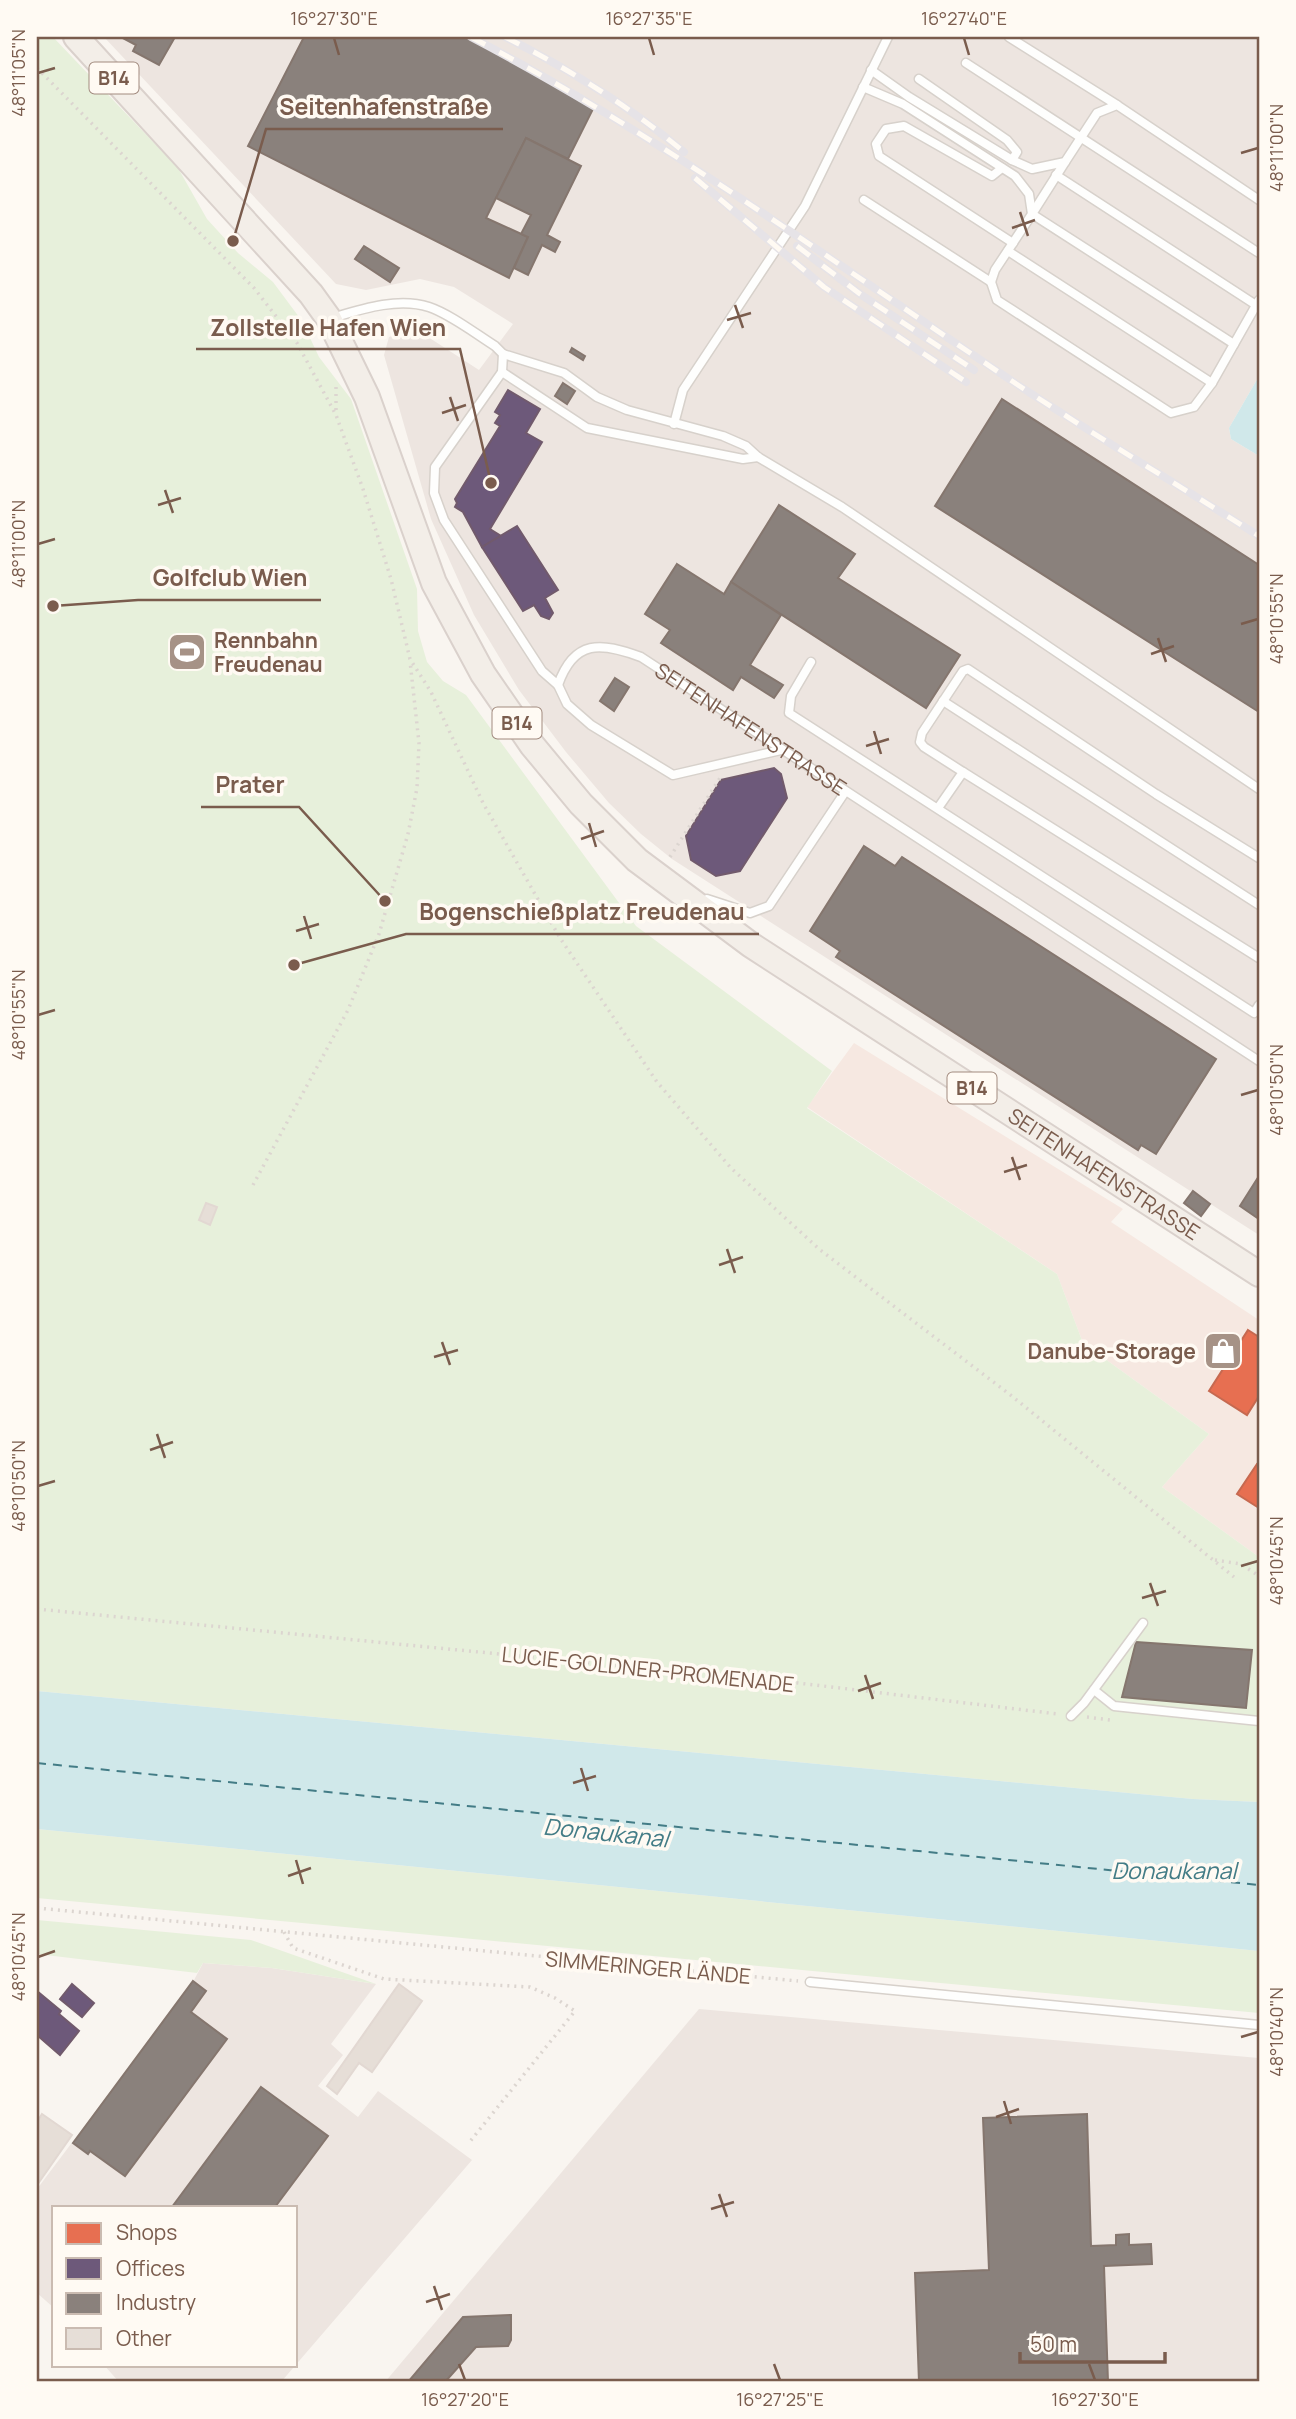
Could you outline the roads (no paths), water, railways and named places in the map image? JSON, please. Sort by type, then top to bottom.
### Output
[{"type":"main road","name":"SEITENHAFENSTRASSE","points":[[81,39],[329,318],[367,397],[434,583],[484,674],[532,745],[581,804],[637,860],[751,945],[1259,1274]]},
{"type":"lane","points":[[674,424],[683,390],[805,206],[888,37]]},
{"type":"lane","points":[[1009,37],[1117,105],[1259,201]]},
{"type":"lane","points":[[966,63],[1259,253]]},
{"type":"lane","points":[[871,70],[909,97],[1012,160],[1032,169],[1065,162]]},
{"type":"lane","points":[[919,79],[1007,140],[1017,152],[1012,160]]},
{"type":"lane","points":[[863,87],[903,104],[1015,176],[1029,194],[1032,214],[1234,344]]},
{"type":"lane","points":[[991,282],[996,270],[1097,113],[1117,105]]},
{"type":"lane","points":[[1003,168],[992,176],[904,126],[886,130],[876,144],[879,156],[1212,383]]},
{"type":"lane","points":[[864,200],[991,282],[997,300],[1171,413],[1194,407],[1212,383],[1258,303],[1056,175]]},
{"type":"lane","points":[[329,318],[367,309],[413,303],[431,307],[495,346],[503,354],[564,373],[597,397],[627,410],[723,436],[746,446],[758,457],[842,507],[1259,789]]},
{"type":"lane","points":[[503,354],[502,372],[435,467],[434,493],[444,520],[542,671],[558,685],[567,704],[592,725],[673,775],[781,750]]},
{"type":"lane","points":[[502,372],[586,428],[743,459],[758,457]]},
{"type":"lane","name":"SEITENHAFENSTRASSE","points":[[558,685],[565,666],[578,653],[594,647],[618,649],[641,657],[1259,1061]]},
{"type":"lane","points":[[811,662],[791,696],[789,713],[1258,1011]]},
{"type":"lane","points":[[1259,858],[1156,794],[968,669],[963,671],[922,733],[920,742],[924,747],[1259,958]]},
{"type":"lane","points":[[943,701],[1259,905]]},
{"type":"lane","points":[[938,808],[963,772]]},
{"type":"lane","points":[[700,894],[710,901],[750,914],[769,906],[845,792]]},
{"type":"lane","points":[[612,836],[650,857]]},
{"type":"lane","points":[[1071,1716],[1094,1690],[1143,1623]]},
{"type":"lane","points":[[1094,1690],[1114,1706],[1259,1721]]},
{"type":"lane","points":[[810,1982],[1259,2025]]},
{"type":"water","points":[[1259,376],[1259,456],[1231,439],[1229,428]]},
{"type":"water","name":"Donaukanal","points":[[37,1691],[1193,1799],[1259,1802],[1259,1951],[37,1829]]},
{"type":"railway","points":[[471,37],[543,76],[682,160],[1021,387],[1259,536]]},
{"type":"railway","points":[[505,37],[598,89],[684,152]]},
{"type":"railway","points":[[695,178],[824,287],[966,382]]},
{"type":"railway","points":[[797,246],[860,294],[974,370]]},
{"type":"place","name":"Seitenhafenstraße","points":[[233,241]]},
{"type":"place","name":"Zollstelle Hafen Wien","points":[[491,483]]},
{"type":"place","name":"Golfclub Wien","points":[[53,606]]},
{"type":"place","name":"Rennbahn Freudenau","points":[[187,652]]},
{"type":"place","name":"Prater","points":[[385,901]]},
{"type":"place","name":"Bogenschießplatz Freudenau","points":[[294,965]]},
{"type":"place","name":"Danube-Storage","points":[[1223,1351]]}]
